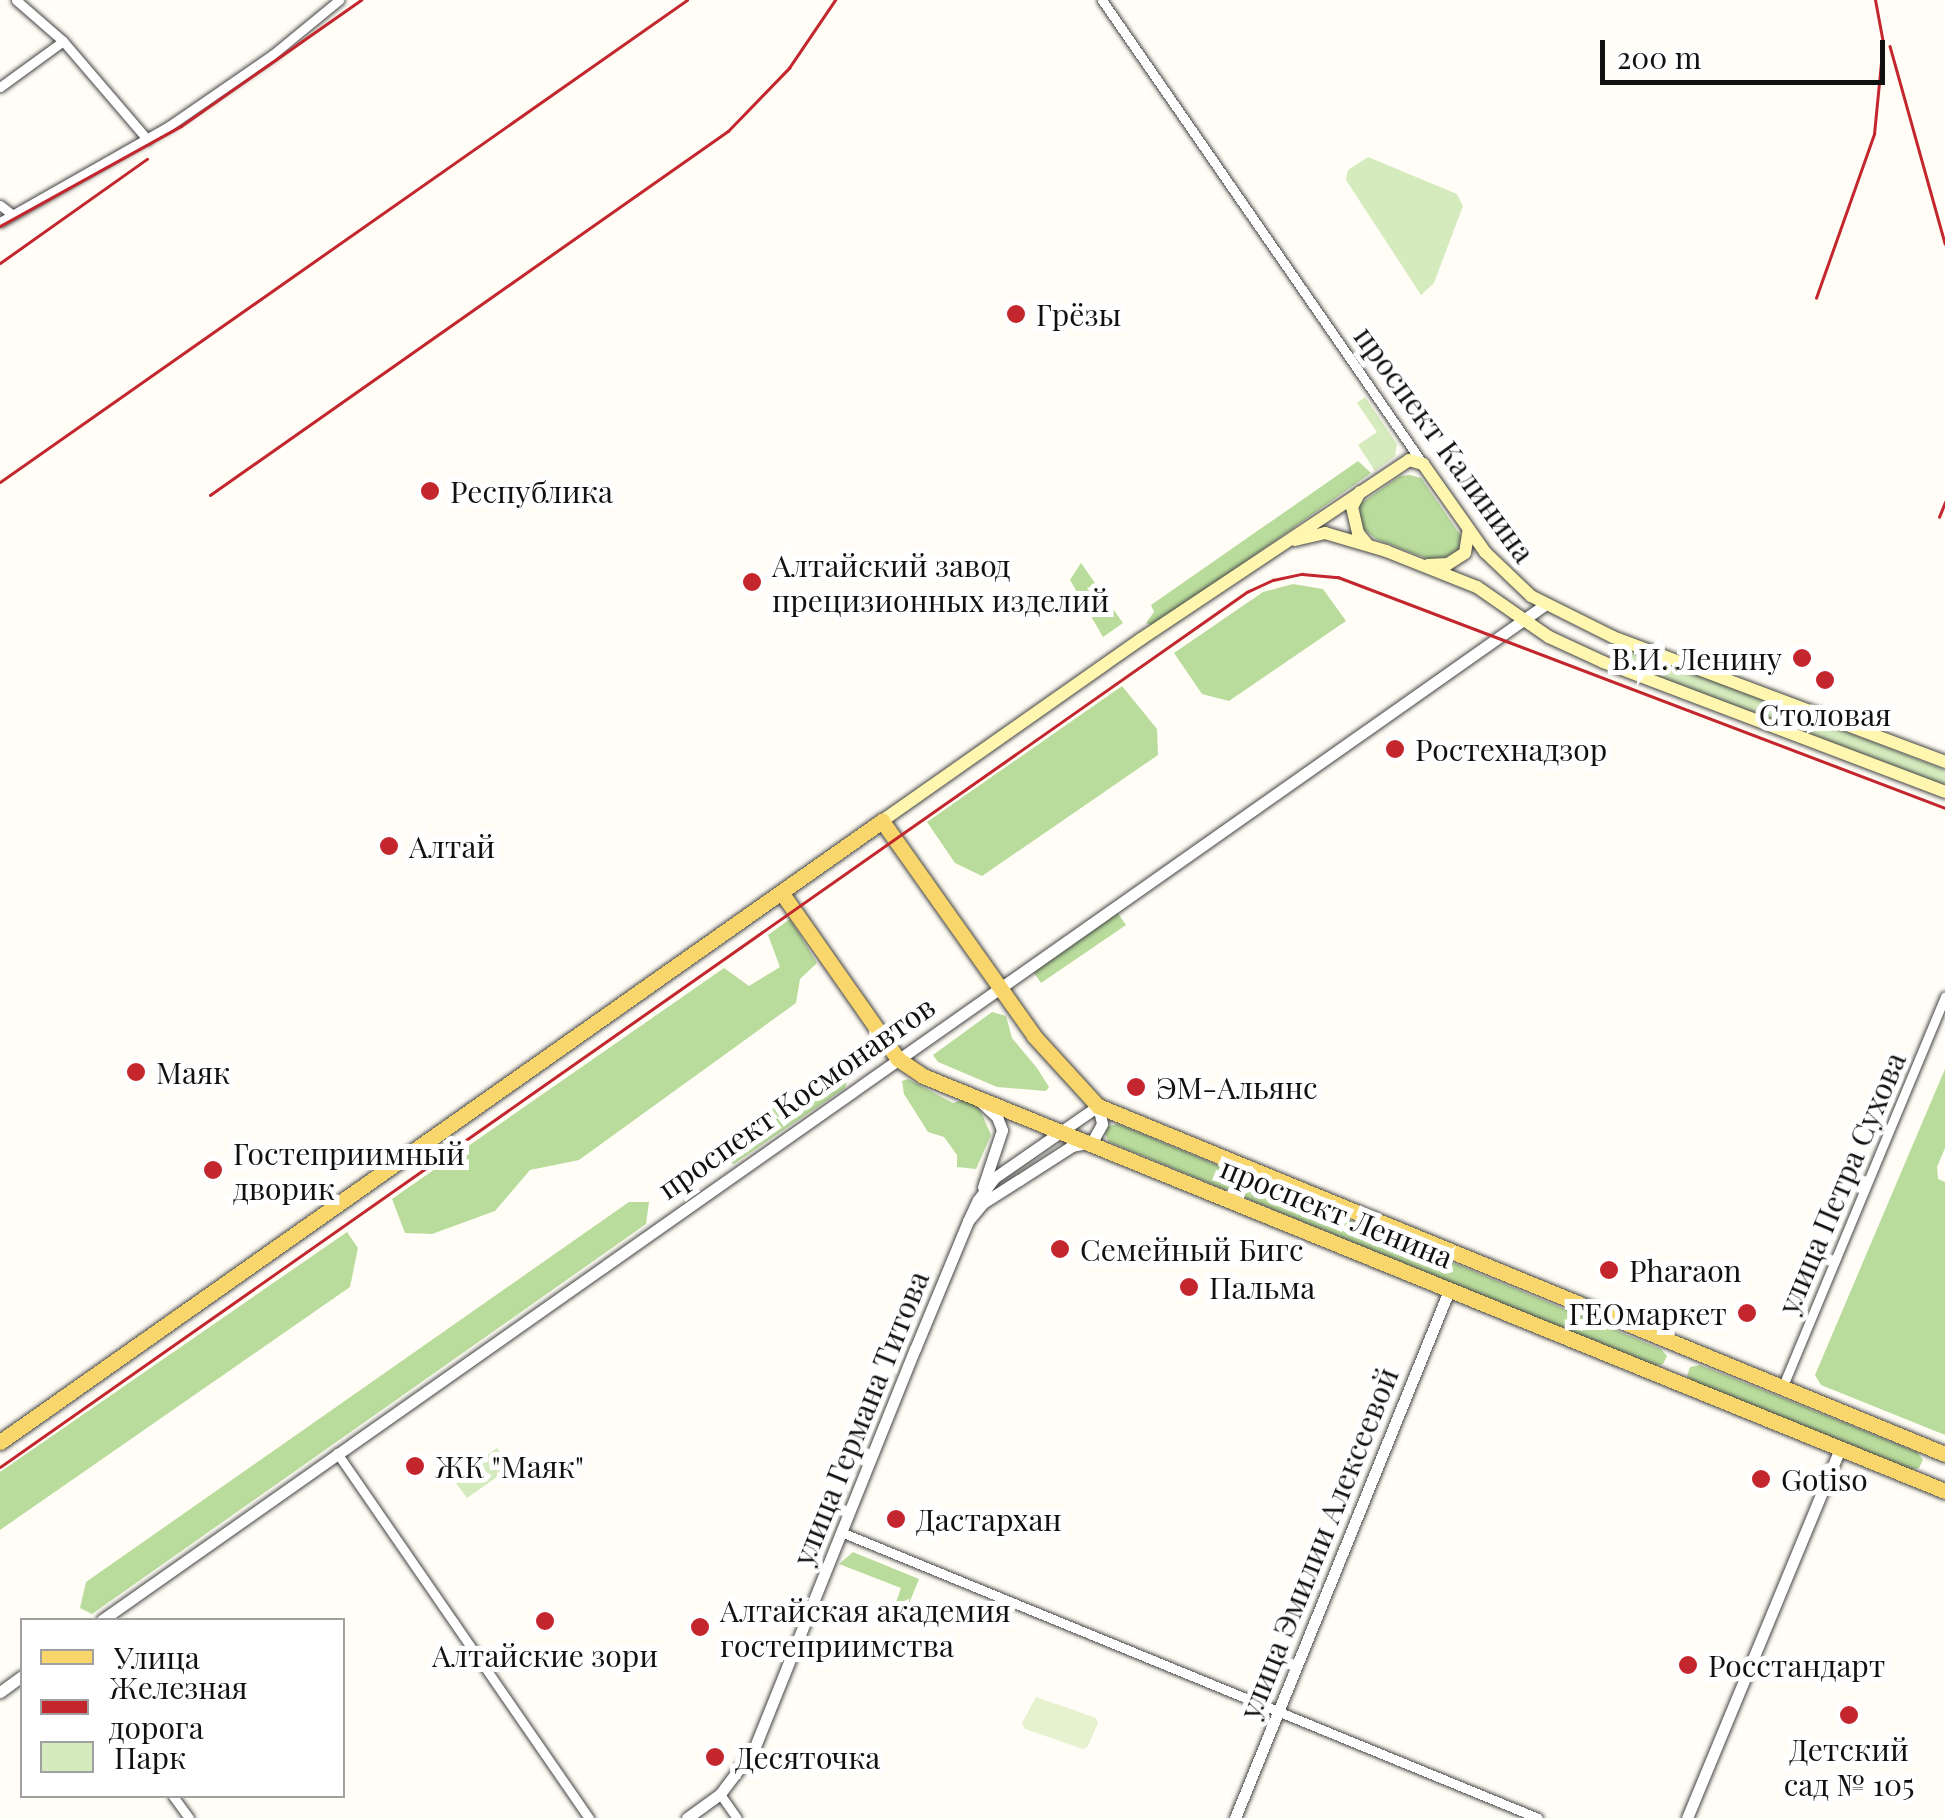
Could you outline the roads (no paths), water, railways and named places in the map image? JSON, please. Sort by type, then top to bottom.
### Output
[{"type":"main road","points":[[0,1442],[1265,554],[1401,461],[1423,464]]},
{"type":"main road","name":"проспект Калинина","points":[[1423,464],[1501,570],[1546,604],[1612,637],[1945,762]]},
{"type":"main road","points":[[1365,486],[1352,507],[1358,533],[1367,544]]},
{"type":"main road","points":[[1421,565],[1458,559],[1468,545],[1469,528]]},
{"type":"main road","points":[[1265,554],[1304,536],[1325,534],[1367,544],[1491,595],[1524,620],[1602,662],[1945,792]]},
{"type":"main road","points":[[1602,662],[1612,637]]},
{"type":"main road","name":"проспект Ленина","points":[[882,821],[1050,1054],[1098,1106],[1942,1453]]},
{"type":"main road","name":"проспект Ленина","points":[[782,892],[898,1059],[923,1076],[1945,1491]]},
{"type":"main road","points":[[1670,1379],[1684,1347]]},
{"type":"main road","points":[[1926,1484],[1942,1453]]},
{"type":"street","points":[[16,0],[63,41],[148,140]]},
{"type":"street","points":[[0,222],[148,140],[272,55],[339,0]]},
{"type":"street","name":"проспект Калинина","points":[[1102,0],[1423,464]]},
{"type":"street","points":[[0,87],[63,41]]},
{"type":"street","points":[[0,205],[12,215]]},
{"type":"street","name":"проспект Космонавтов","points":[[105,1618],[1546,604]]},
{"type":"street","name":"улица Петра Сухова","points":[[1782,1388],[1945,997]]},
{"type":"street","points":[[970,1092],[997,1117],[1002,1130],[978,1200]]},
{"type":"street","points":[[968,1221],[983,1203],[1059,1155],[1092,1142],[1102,1124],[1098,1106],[994,1178],[978,1200]]},
{"type":"street","name":"улица Германа Титова","points":[[686,1818],[720,1794],[754,1749],[978,1200]]},
{"type":"street","name":"улица Эмилии Алексеевой","points":[[1235,1818],[1450,1288]]},
{"type":"street","points":[[1686,1818],[1840,1448]]},
{"type":"street","points":[[337,1453],[589,1818]]},
{"type":"street","points":[[841,1532],[1538,1818]]},
{"type":"street","points":[[720,1794],[738,1818]]},
{"type":"tram line","points":[[0,1467],[1247,592],[1273,580],[1302,574],[1338,577],[1945,808]]},
{"type":"railway","points":[[0,226],[181,126],[361,0]]},
{"type":"railway","points":[[0,482],[687,0]]},
{"type":"railway","points":[[210,495],[728,131],[789,68],[835,0]]},
{"type":"railway","points":[[1816,298],[1874,134],[1883,43],[1875,0]]},
{"type":"railway","points":[[1890,46],[1945,243]]},
{"type":"railway","points":[[0,263],[147,159]]},
{"type":"railway","points":[[1939,517],[1945,502]]},
{"type":"place","name":"Грёзы","points":[[1016,314]]},
{"type":"place","name":"Республика","points":[[430,491]]},
{"type":"place","name":"Алтайский завод прецизионных изделий","points":[[752,582]]},
{"type":"place","name":"В.И. Ленину","points":[[1802,658]]},
{"type":"place","name":"Столовая","points":[[1825,680]]},
{"type":"place","name":"Ростехнадзор","points":[[1395,749]]},
{"type":"place","name":"Алтай","points":[[389,846]]},
{"type":"place","name":"Маяк","points":[[136,1072]]},
{"type":"place","name":"ЭМ-Альянс","points":[[1136,1087]]},
{"type":"place","name":"Гостеприимный дворик","points":[[213,1170]]},
{"type":"place","name":"Семейный Бигс","points":[[1060,1249]]},
{"type":"place","name":"Pharaon","points":[[1609,1270]]},
{"type":"place","name":"Пальма","points":[[1189,1287]]},
{"type":"place","name":"ГЕОмаркет","points":[[1747,1313]]},
{"type":"place","name":"ЖК \"Маяк\"","points":[[415,1466]]},
{"type":"place","name":"Gotiso","points":[[1761,1479]]},
{"type":"place","name":"Дастархан","points":[[896,1519]]},
{"type":"place","name":"Алтайские зори","points":[[545,1621]]},
{"type":"place","name":"Алтайская академия гостеприимства","points":[[700,1627]]},
{"type":"place","name":"Росстандарт","points":[[1688,1665]]},
{"type":"place","name":"Детский сад № 105","points":[[1849,1715]]},
{"type":"place","name":"Десяточка","points":[[715,1757]]}]
